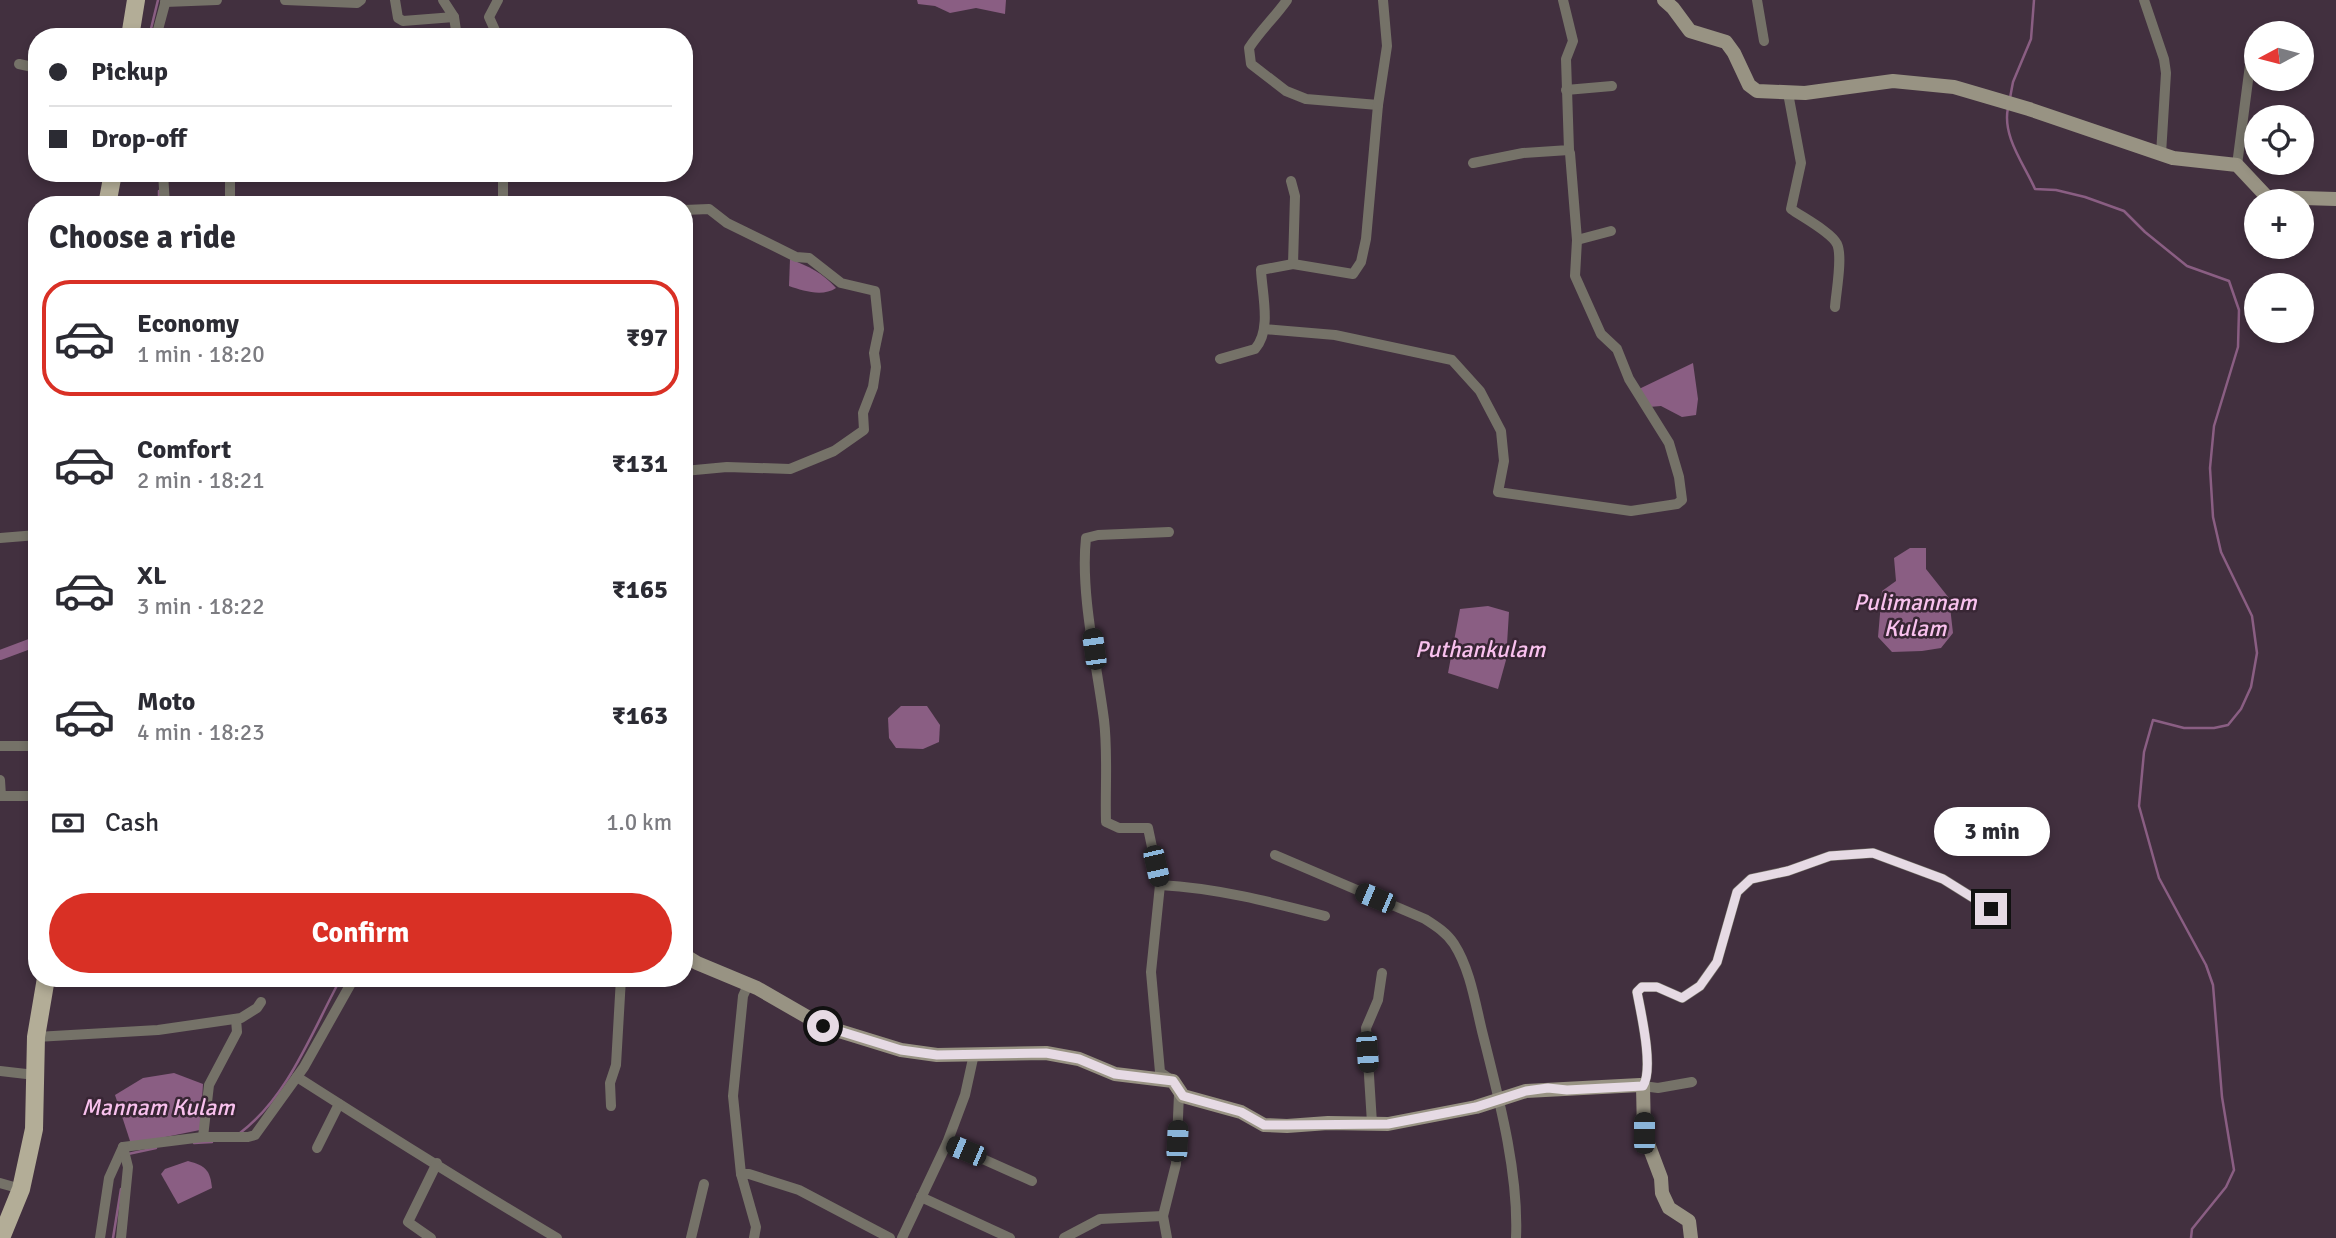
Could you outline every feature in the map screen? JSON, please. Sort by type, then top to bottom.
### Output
[{"type":"main road","points":[[131,28],[136,0]]},
{"type":"main road","points":[[1,1238],[21,1189],[34,1129],[36,1037],[44,987]]},
{"type":"street","points":[[158,28],[166,1],[217,0]]},
{"type":"street","points":[[285,0],[357,3],[361,0]]},
{"type":"street","points":[[395,0],[398,18],[403,21],[454,17]]},
{"type":"street","points":[[443,0],[454,17],[456,28]]},
{"type":"street","points":[[494,28],[489,17],[498,0]]},
{"type":"street","points":[[1287,0],[1249,48],[1251,64],[1286,91],[1307,99],[1378,106]]},
{"type":"street","points":[[1220,359],[1255,349],[1264,329],[1261,271],[1293,264],[1353,274],[1361,262],[1366,239],[1378,106],[1387,46],[1383,0]]},
{"type":"street","points":[[1473,163],[1523,153],[1569,150],[1566,59],[1573,41],[1563,0]]},
{"type":"street","points":[[1664,0],[1690,31],[1726,42],[1749,85],[1757,91],[1805,93],[1893,81],[1954,87],[2029,109],[2161,154],[2192,162],[2236,165],[2267,197],[2336,199]]},
{"type":"street","points":[[1756,0],[1764,41]]},
{"type":"street","points":[[2144,0],[2164,59],[2166,73],[2161,154]]},
{"type":"street","points":[[19,64],[28,66]]},
{"type":"street","points":[[1566,90],[1612,86]]},
{"type":"street","points":[[2236,165],[2245,91]]},
{"type":"street","points":[[1788,93],[1801,163],[1791,209],[1837,244],[1839,255],[1835,307]]},
{"type":"street","points":[[1264,329],[1335,335],[1452,360],[1480,391],[1501,431],[1504,461],[1498,492],[1631,511],[1677,504],[1682,500],[1679,477],[1669,443],[1629,379],[1618,349],[1601,334],[1575,276],[1577,240],[1570,153]]},
{"type":"street","points":[[1291,181],[1295,196],[1293,264]]},
{"type":"street","points":[[693,210],[709,209],[744,232],[796,257],[809,258],[841,283],[875,291],[880,329],[874,353],[873,387],[863,413],[864,430],[855,437],[834,451],[790,468],[727,467],[693,470]]},
{"type":"street","points":[[1577,240],[1611,231]]},
{"type":"street","points":[[1170,532],[1098,535],[1086,538],[1084,555],[1090,625],[1104,724],[1106,822],[1119,828],[1148,828],[1160,885],[1150,971],[1160,1072],[1173,1081],[1183,1096]]},
{"type":"street","points":[[0,538],[28,536]]},
{"type":"street","points":[[0,746],[28,746]]},
{"type":"street","points":[[0,780],[0,796],[28,796]]},
{"type":"street","points":[[1691,1238],[1689,1221],[1669,1208],[1662,1193],[1661,1178],[1644,1133],[1646,1042],[1637,992],[1642,987],[1652,986],[1682,998],[1700,986],[1717,962],[1737,892],[1751,879],[1788,871],[1830,856],[1873,853],[1943,879],[1991,909]]},
{"type":"street","points":[[1275,855],[1425,919],[1442,930],[1454,944],[1468,974],[1499,1100],[1517,1210],[1516,1238]]},
{"type":"street","points":[[1160,885],[1198,887],[1256,898],[1325,916]]},
{"type":"street","points":[[693,961],[748,985],[823,1026],[901,1050],[937,1055],[1046,1053],[1079,1059],[1115,1074],[1173,1081]]},
{"type":"street","points":[[1372,1124],[1366,1028],[1378,1000],[1382,973]]},
{"type":"street","points":[[748,985],[743,996],[733,1096],[741,1174],[756,1227],[754,1238]]},
{"type":"street","points":[[100,1238],[109,1178],[124,1152],[203,1137],[255,1135],[297,1077],[349,987]]},
{"type":"street","points":[[611,1106],[610,1083],[616,1065],[620,987]]},
{"type":"street","points":[[36,1037],[158,1030],[236,1019],[257,1008],[261,1002]]},
{"type":"street","points":[[203,1137],[209,1086],[237,1032],[236,1019]]},
{"type":"street","points":[[902,1238],[947,1143],[965,1095],[974,1054]]},
{"type":"street","points":[[0,1072],[35,1075]]},
{"type":"street","points":[[297,1077],[437,1163],[493,1202],[557,1238]]},
{"type":"street","points":[[1167,1238],[1163,1216],[1176,1164],[1179,1094],[1241,1112],[1264,1125],[1388,1124],[1476,1107],[1526,1091],[1548,1088],[1658,1088],[1692,1082]]},
{"type":"street","points":[[317,1148],[339,1104]]},
{"type":"street","points":[[947,1143],[1032,1181]]},
{"type":"street","points":[[121,1238],[128,1167],[124,1152]]},
{"type":"street","points":[[431,1238],[408,1222],[437,1163]]},
{"type":"street","points":[[741,1174],[749,1174],[799,1190],[890,1238]]},
{"type":"street","points":[[0,1183],[21,1189]]},
{"type":"street","points":[[691,1238],[704,1184]]},
{"type":"street","points":[[921,1197],[1010,1238]]},
{"type":"street","points":[[1064,1238],[1100,1219],[1163,1216]]},
{"type":"water","points":[[917,0],[1006,0],[1005,14],[976,8],[950,13],[935,6],[918,4]]},
{"type":"water","points":[[790,259],[815,270],[836,288],[819,293],[789,286]]},
{"type":"water","points":[[1693,363],[1698,399],[1696,415],[1682,417],[1661,406],[1649,407],[1639,389]]},
{"type":"water","name":"Pulimannam Kulam","points":[[1910,548],[1926,548],[1926,569],[1949,598],[1953,633],[1941,648],[1892,652],[1878,637],[1882,591],[1896,581],[1894,558]]},
{"type":"water","name":"Puthankulam","points":[[1488,606],[1509,612],[1506,660],[1498,689],[1448,673],[1460,609]]},
{"type":"water","points":[[901,706],[927,706],[940,725],[939,742],[923,749],[896,748],[889,738],[888,718]]},
{"type":"water","name":"Mannam Kulam","points":[[174,1073],[203,1084],[200,1130],[131,1144],[115,1095],[143,1078]]},
{"type":"water","points":[[188,1161],[206,1170],[212,1188],[178,1204],[161,1174],[165,1169]]},
{"type":"waterway","points":[[151,28],[158,0]]},
{"type":"waterway","points":[[2010,98],[2013,82],[2031,39],[2034,0]]},
{"type":"waterway","points":[[2008,108],[2011,139],[2035,189],[2056,190],[2085,197],[2124,211],[2187,266],[2229,281],[2239,310],[2238,347],[2214,426],[2210,468],[2213,517],[2221,552],[2252,616],[2257,653],[2251,687],[2241,709],[2228,725],[2184,728],[2153,720],[2144,752],[2139,806],[2159,878],[2206,965],[2213,985],[2222,1097],[2234,1170],[2226,1187],[2192,1229],[2191,1238]]},
{"type":"waterway","points":[[159,191],[159,196]]},
{"type":"waterway","points":[[0,655],[28,645]]},
{"type":"waterway","points":[[240,1133],[257,1118],[286,1082],[336,987]]},
{"type":"waterway","points":[[194,1143],[212,1142]]},
{"type":"waterway","points":[[128,1154],[156,1148]]},
{"type":"waterway","points":[[113,1238],[121,1189]]},
{"type":"route","points":[[823,1026],[901,1050],[937,1055],[1046,1053],[1079,1059],[1115,1074],[1173,1081],[1183,1096],[1241,1112],[1264,1125],[1388,1124],[1476,1107],[1526,1091],[1643,1086],[1647,1078],[1646,1042],[1637,992],[1642,987],[1652,986],[1682,998],[1700,986],[1717,962],[1737,892],[1751,879],[1788,871],[1830,856],[1873,853],[1943,879],[1991,909]]}]
